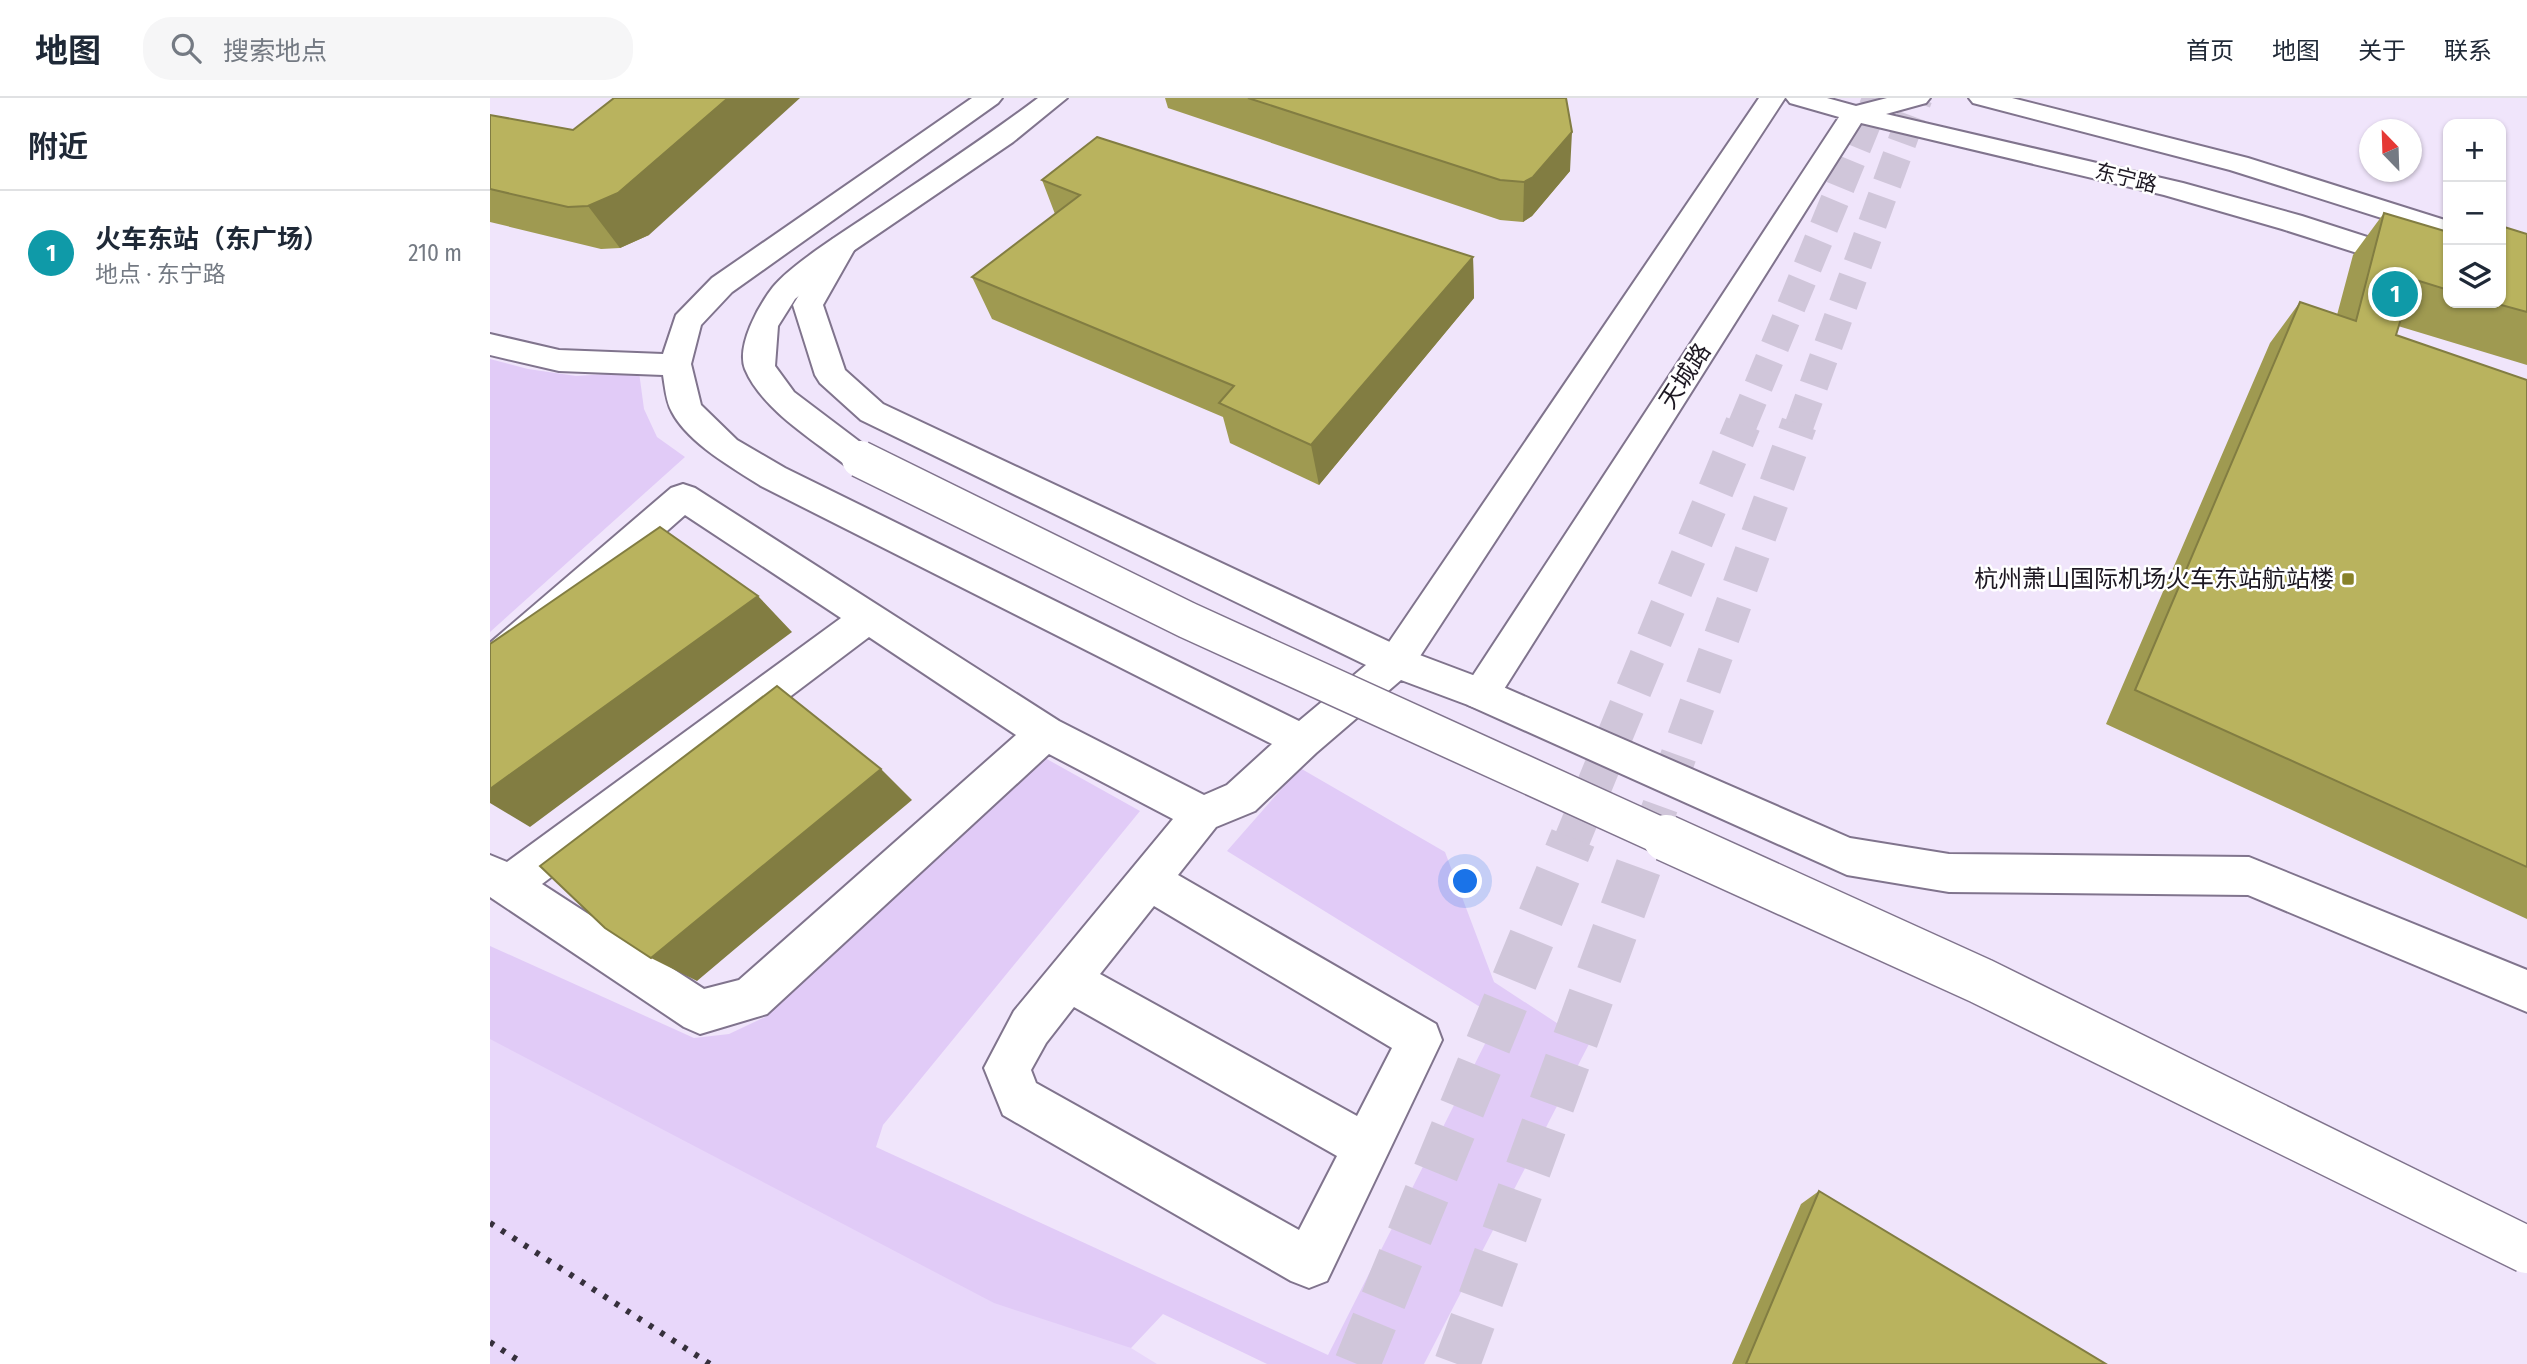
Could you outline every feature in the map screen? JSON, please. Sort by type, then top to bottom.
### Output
[{"type":"main road","points":[[989,98],[722,285],[687,322],[676,364],[685,409],[725,448],[773,477],[1302,741]]},
{"type":"main road","points":[[1054,98],[1004,136],[842,245],[785,292],[763,326],[759,367],[783,400],[860,459],[1187,620],[1981,981],[2527,1250]]},
{"type":"main road","points":[[1149,881],[1420,1040],[1309,1263],[1018,1099],[1007,1068],[1030,1027],[1202,814],[1241,798],[1302,741],[1396,662],[1772,98]]},
{"type":"main road","name":"东宁路","points":[[1799,98],[1854,114],[2135,179],[2366,245],[2443,270]]},
{"type":"main road","points":[[1854,114],[1917,98]]},
{"type":"main road","name":"东宁路","points":[[1982,98],[2239,164],[2443,228]]},
{"type":"main road","name":"天城路","points":[[1481,694],[1854,114]]},
{"type":"main road","points":[[842,245],[808,305],[831,375],[872,412],[930,442],[1396,662],[1481,694],[1847,856],[1949,873],[2249,876],[2527,991]]},
{"type":"main road","points":[[490,344],[516,354],[579,365],[676,364]]},
{"type":"main road","points":[[490,665],[683,497],[1045,733],[1202,814]]},
{"type":"main road","points":[[868,618],[499,880],[700,1012],[751,999],[1045,733]]},
{"type":"main road","points":[[1069,979],[1366,1147]]},
{"type":"shaded area","points":[[490,359],[528,369],[576,376],[639,372],[644,409],[657,437],[685,457],[490,632]]},
{"type":"shaded area","points":[[1045,758],[1140,811],[883,1125],[876,1147],[1328,1355],[1498,1018],[1227,851],[1300,768],[1445,852],[1494,982],[1589,1044],[1424,1364],[1267,1364],[1163,1314],[1131,1348],[994,1303],[490,1039],[490,946],[694,1038],[729,1034],[765,1017]]},
{"type":"shaded area","points":[[490,949],[1131,1348],[1157,1364],[490,1364]]},
{"type":"building","points":[[614,98],[728,98],[618,193],[588,206],[568,207],[490,189],[490,115],[573,130]]},
{"type":"building","points":[[1248,98],[1566,98],[1572,132],[1533,177],[1524,182],[1500,180]]},
{"type":"building","points":[[1097,137],[1473,257],[1311,445],[1219,403],[1234,386],[972,277],[1080,195],[1042,180]]},
{"type":"building","name":"杭州萧山国际机场火车东站航站楼","points":[[2384,213],[2443,231],[2443,288],[2413,279],[2396,335],[2527,380],[2527,867],[2135,690],[2300,302],[2356,321]]},
{"type":"building","points":[[2506,228],[2527,234],[2527,312],[2506,306]]},
{"type":"building","points":[[660,527],[758,596],[490,789],[490,644]]},
{"type":"building","points":[[777,686],[881,769],[651,958],[605,928],[540,866]]},
{"type":"building","points":[[1819,1191],[2106,1364],[1746,1364]]},
{"type":"tunnel","points":[[1742,426],[1877,98]]},
{"type":"tunnel","points":[[1799,426],[1918,98]]},
{"type":"tunnel","points":[[1572,840],[1743,424]]},
{"type":"tunnel","points":[[1648,840],[1799,424]]},
{"type":"tunnel","points":[[1357,1364],[1573,838]]},
{"type":"tunnel","points":[[1457,1364],[1649,838]]},
{"type":"railway","points":[[490,1223],[710,1364]]},
{"type":"railway","points":[[490,1342],[524,1364]]},
{"type":"place","name":"火车东站（东广场）","points":[[2395,294]]},
{"type":"place","name":"杭州萧山国际机场火车东站航站楼","points":[[2348,579]]}]
